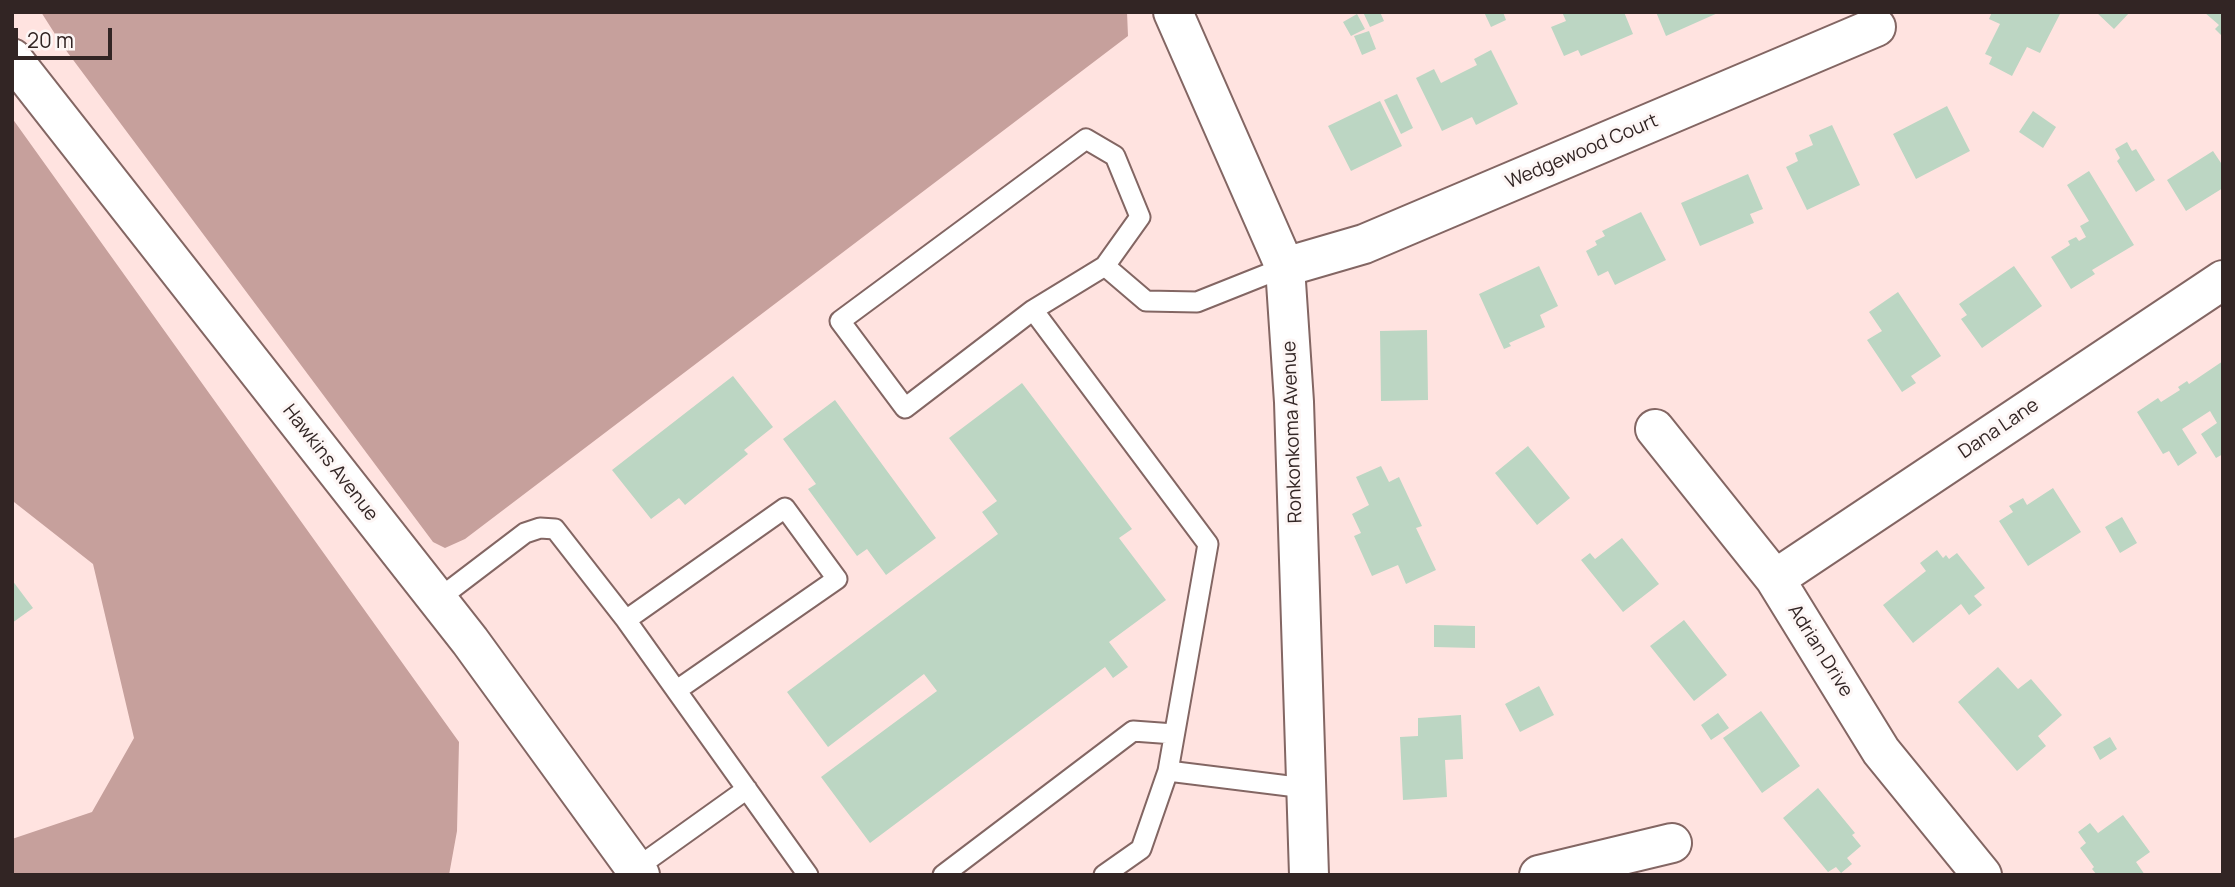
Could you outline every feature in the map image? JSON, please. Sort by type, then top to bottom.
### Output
[{"type":"street","name":"Ronkonkoma Avenue","points":[[1173,12],[1284,267],[1294,402],[1309,875]]},
{"type":"street","name":"Wedgewood Court","points":[[1284,267],[1364,244],[1876,27]]},
{"type":"street","name":"Hawkins Avenue","points":[[12,58],[478,652],[637,872]]},
{"type":"street","name":"Dana Lane","points":[[1775,579],[2223,280]]},
{"type":"street","name":"Adrian Drive","points":[[1655,429],[1775,579],[1881,751],[1982,875]]},
{"type":"street","points":[[1539,875],[1672,843]]},
{"type":"lane","points":[[1086,139],[1115,156],[1140,217],[1105,266],[1033,310],[905,408],[840,321],[1086,139]]},
{"type":"lane","points":[[1105,266],[1146,301],[1197,302],[1284,267]]},
{"type":"lane","points":[[1033,310],[1208,544],[1168,771],[1141,849],[1104,875]]},
{"type":"lane","points":[[626,620],[785,508],[837,579],[677,690]]},
{"type":"lane","points":[[438,600],[525,533],[540,527],[555,529],[626,620],[808,875]]},
{"type":"lane","points":[[943,875],[1133,731],[1174,734]]},
{"type":"lane","points":[[1168,771],[1305,788]]},
{"type":"lane","points":[[637,872],[747,789]]},
{"type":"shaded area","points":[[41,12],[1127,12],[1128,36],[465,539],[445,548],[433,542],[62,45]]},
{"type":"shaded area","points":[[12,118],[459,742],[457,831],[449,875],[12,875],[12,839],[92,812],[134,738],[93,564],[12,503]]},
{"type":"building","points":[[1363,12],[1380,12],[1384,21],[1370,27]]},
{"type":"building","points":[[1484,12],[1503,12],[1506,20],[1491,27]]},
{"type":"building","points":[[1562,12],[1624,12],[1633,34],[1581,56],[1578,50],[1564,56],[1551,27],[1566,21]]},
{"type":"building","points":[[1656,12],[1720,12],[1666,36]]},
{"type":"building","points":[[1992,12],[2061,12],[2040,53],[2027,47],[2012,76],[1989,64],[1992,57],[1985,54],[2000,24],[1989,19]]},
{"type":"building","points":[[2096,12],[2130,12],[2114,29]]},
{"type":"building","points":[[2204,12],[2223,12],[2223,37],[2215,29],[2219,25]]},
{"type":"building","points":[[1357,14],[1365,29],[1351,36],[1343,22]]},
{"type":"building","points":[[1369,31],[1376,49],[1362,55],[1354,36]]},
{"type":"building","points":[[1491,50],[1518,104],[1476,125],[1472,117],[1442,131],[1416,78],[1434,69],[1441,83],[1477,65],[1474,59]]},
{"type":"building","points":[[1397,94],[1413,128],[1401,134],[1384,100]]},
{"type":"building","points":[[1380,101],[1402,146],[1351,171],[1328,126]]},
{"type":"building","points":[[1947,106],[1970,151],[1916,179],[1893,134]]},
{"type":"building","points":[[2033,111],[2056,127],[2043,148],[2019,132]]},
{"type":"building","points":[[1832,125],[1860,185],[1807,210],[1786,167],[1798,161],[1795,153],[1813,145],[1809,135]]},
{"type":"building","points":[[2127,142],[2132,151],[2136,149],[2155,180],[2136,192],[2117,161],[2120,158],[2115,149]]},
{"type":"building","points":[[2213,151],[2223,166],[2223,188],[2186,211],[2167,180]]},
{"type":"building","points":[[2089,171],[2134,245],[2092,270],[2095,274],[2071,289],[2051,257],[2070,245],[2068,241],[2076,237],[2079,241],[2086,237],[2080,226],[2089,221],[2067,185]]},
{"type":"building","points":[[1748,174],[1763,209],[1750,214],[1754,223],[1700,246],[1681,203]]},
{"type":"building","points":[[1641,212],[1666,260],[1615,285],[1608,271],[1598,276],[1586,251],[1597,245],[1595,241],[1605,236],[1602,231]]},
{"type":"building","points":[[1539,266],[1558,306],[1540,315],[1545,327],[1509,343],[1511,346],[1504,349],[1479,294]]},
{"type":"building","points":[[2014,266],[2042,306],[1982,348],[1961,319],[1967,315],[1959,304]]},
{"type":"building","points":[[1898,292],[1941,356],[1911,376],[1916,383],[1902,392],[1867,340],[1882,331],[1869,312]]},
{"type":"building","points":[[1427,330],[1428,400],[1381,401],[1380,331]]},
{"type":"building","points":[[2223,361],[2223,454],[2216,458],[2201,434],[2217,423],[2210,411],[2182,429],[2197,453],[2178,466],[2169,451],[2163,454],[2137,412],[2158,398],[2161,402],[2180,390],[2178,387],[2187,381],[2189,384]]},
{"type":"building","points":[[733,376],[773,427],[744,450],[748,454],[685,505],[679,498],[651,519],[612,470]]},
{"type":"building","points":[[1022,383],[1132,529],[1119,538],[1166,600],[1109,642],[1128,667],[1113,678],[1105,667],[870,843],[821,777],[937,691],[924,674],[828,747],[787,692],[998,534],[982,512],[997,501],[949,438]]},
{"type":"building","points":[[835,400],[936,538],[886,575],[867,549],[857,556],[808,489],[816,484],[783,439]]},
{"type":"building","points":[[1528,446],[1570,498],[1537,525],[1495,473]]},
{"type":"building","points":[[1381,466],[1389,482],[1399,477],[1422,526],[1416,528],[1436,570],[1406,584],[1398,565],[1372,576],[1354,536],[1361,533],[1352,514],[1369,505],[1356,477]]},
{"type":"building","points":[[2053,488],[2081,532],[2028,566],[1999,521],[2013,512],[2009,506],[2023,498],[2027,505]]},
{"type":"building","points":[[2122,517],[2137,543],[2120,553],[2105,527]]},
{"type":"building","points":[[1622,538],[1659,584],[1623,612],[1581,560],[1590,553],[1595,559]]},
{"type":"building","points":[[1937,550],[1943,558],[1946,555],[1949,559],[1957,553],[1985,588],[1974,596],[1982,605],[1969,615],[1961,604],[1913,643],[1883,605],[1926,571],[1920,563]]},
{"type":"building","points":[[12,580],[33,608],[12,623]]},
{"type":"building","points":[[1684,620],[1727,675],[1694,701],[1650,646]]},
{"type":"building","points":[[1434,625],[1475,626],[1475,648],[1434,647]]},
{"type":"building","points":[[1998,667],[2018,689],[2031,679],[2062,715],[2038,736],[2046,746],[2017,771],[1958,702]]},
{"type":"building","points":[[1539,686],[1554,715],[1520,732],[1505,704]]},
{"type":"building","points":[[1761,711],[1800,766],[1762,793],[1723,738]]},
{"type":"building","points":[[1718,713],[1729,728],[1711,740],[1701,725]]},
{"type":"building","points":[[1461,715],[1463,759],[1445,760],[1447,797],[1403,800],[1400,737],[1418,736],[1418,718]]},
{"type":"building","points":[[2110,737],[2117,749],[2100,760],[2093,747]]},
{"type":"building","points":[[1818,788],[1855,833],[1852,835],[1861,846],[1847,858],[1852,864],[1841,873],[1836,867],[1828,872],[1783,818]]},
{"type":"building","points":[[2123,815],[2150,852],[2136,862],[2145,875],[2097,875],[2080,848],[2086,843],[2078,832],[2090,823],[2098,833]]}]
